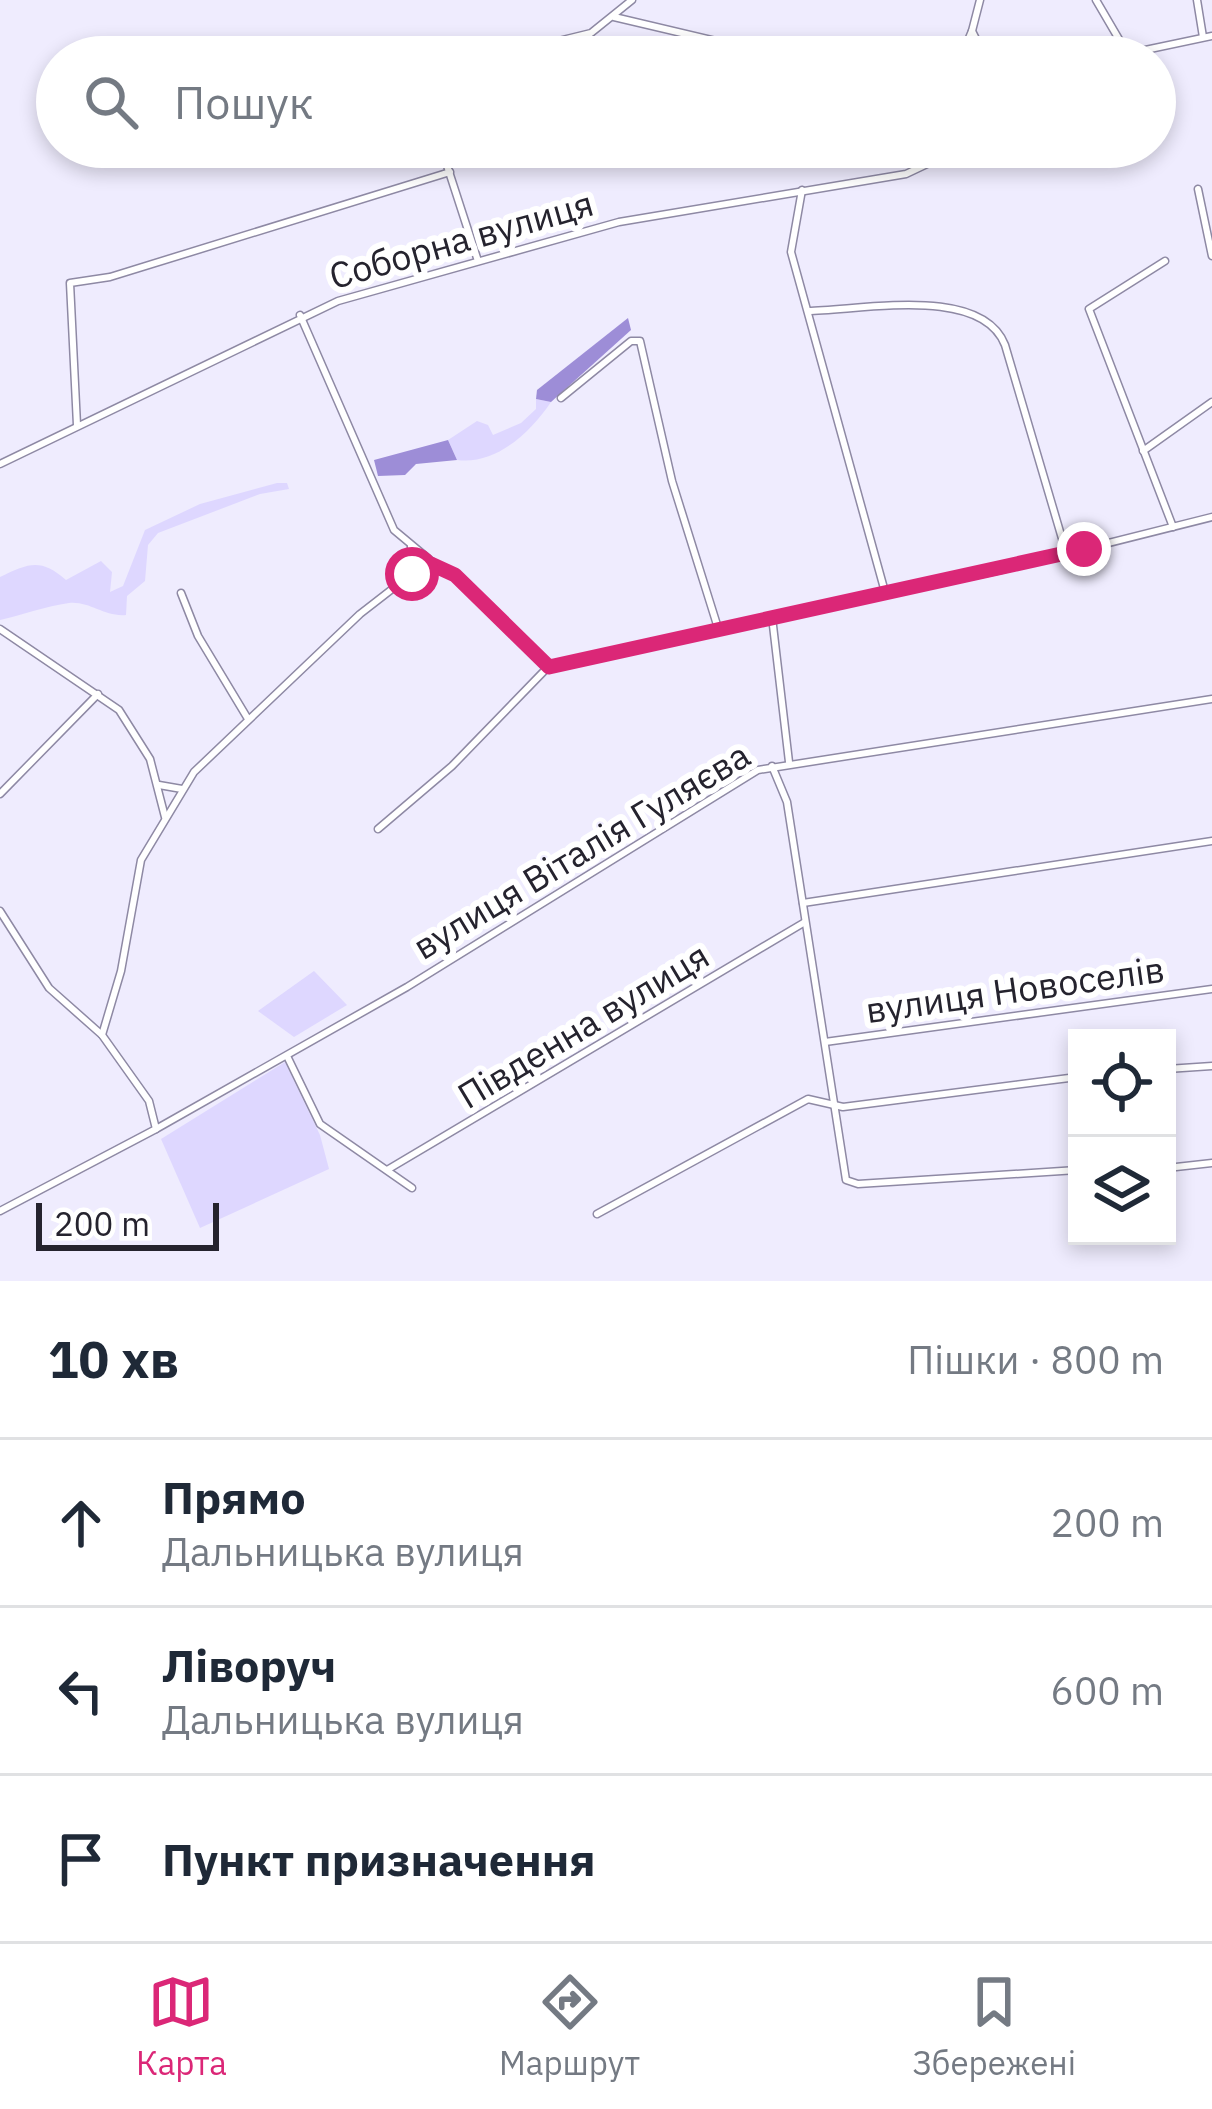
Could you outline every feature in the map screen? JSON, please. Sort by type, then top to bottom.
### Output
[{"type":"street","points":[[579,36],[591,33],[632,0]]},
{"type":"street","points":[[970,36],[980,0]]},
{"type":"street","points":[[1096,0],[1117,36]]},
{"type":"street","points":[[1176,43],[1208,36],[1197,0]]},
{"type":"street","points":[[614,17],[695,36]]},
{"type":"street","points":[[972,31],[974,36]]},
{"type":"street","points":[[449,168],[478,261]]},
{"type":"street","name":"Соборна вулиця","points":[[0,464],[300,314],[619,222],[906,174],[919,168]]},
{"type":"street","points":[[77,425],[70,284],[110,278],[450,172]]},
{"type":"street","points":[[1198,189],[1212,256]]},
{"type":"street","points":[[802,190],[791,246],[885,592]]},
{"type":"street","points":[[1165,261],[1090,309],[1173,527]]},
{"type":"street","points":[[808,311],[874,304],[949,309],[993,326],[1005,345],[1066,552]]},
{"type":"street","points":[[300,314],[394,530],[455,575],[549,667]]},
{"type":"street","points":[[561,398],[631,341],[640,341],[672,481],[718,628]]},
{"type":"street","points":[[1144,451],[1212,402]]},
{"type":"street","points":[[378,829],[452,766],[549,667],[1212,517]]},
{"type":"street","points":[[411,545],[412,574]]},
{"type":"street","points":[[102,1035],[121,971],[141,860],[182,789],[248,719],[412,574],[436,565]]},
{"type":"street","points":[[181,593],[198,636],[248,719]]},
{"type":"street","points":[[772,616],[789,764]]},
{"type":"street","points":[[0,628],[99,694],[130,724],[159,785],[165,817]]},
{"type":"street","points":[[0,794],[99,694]]},
{"type":"street","name":"вулиця Віталія Гуляєва","points":[[0,1211],[287,1056],[772,766],[1212,699]]},
{"type":"street","points":[[772,766],[787,802],[846,1180],[858,1184],[1068,1171]]},
{"type":"street","points":[[159,785],[182,789]]},
{"type":"street","points":[[803,903],[1212,841]]},
{"type":"street","points":[[0,911],[9,932]]},
{"type":"street","name":"Південна вулиця","points":[[386,1170],[805,922]]},
{"type":"street","points":[[0,923],[50,988],[102,1035],[149,1101],[156,1129]]},
{"type":"street","name":"вулиця Новоселів","points":[[825,1042],[1212,989]]},
{"type":"street","points":[[287,1056],[320,1124],[412,1188]]},
{"type":"street","points":[[1176,1069],[1212,1066]]},
{"type":"street","points":[[597,1214],[801,1101],[819,1098],[833,1104],[1068,1078]]},
{"type":"street","points":[[1176,1167],[1212,1163]]},
{"type":"shaded area","points":[[628,318],[631,330],[551,402],[536,399],[537,390]]},
{"type":"shaded area","points":[[536,399],[551,402],[511,444],[485,457],[457,460],[448,440],[477,421],[488,425],[493,435],[521,423],[536,409]]},
{"type":"shaded area","points":[[448,440],[457,460],[416,464],[405,475],[378,476],[374,460]]},
{"type":"shaded area","points":[[287,483],[289,489],[260,494],[158,533],[148,545],[145,581],[127,596],[126,615],[69,603],[0,620],[0,577],[34,565],[49,568],[66,580],[101,561],[112,572],[110,592],[123,586],[145,530],[200,504]]},
{"type":"shaded area","points":[[314,971],[347,1005],[294,1037],[258,1011]]},
{"type":"shaded area","points":[[285,1062],[320,1135],[329,1169],[200,1228],[161,1139]]},
{"type":"route","points":[[412,574],[431,564],[455,575],[549,667],[1084,549]]}]
